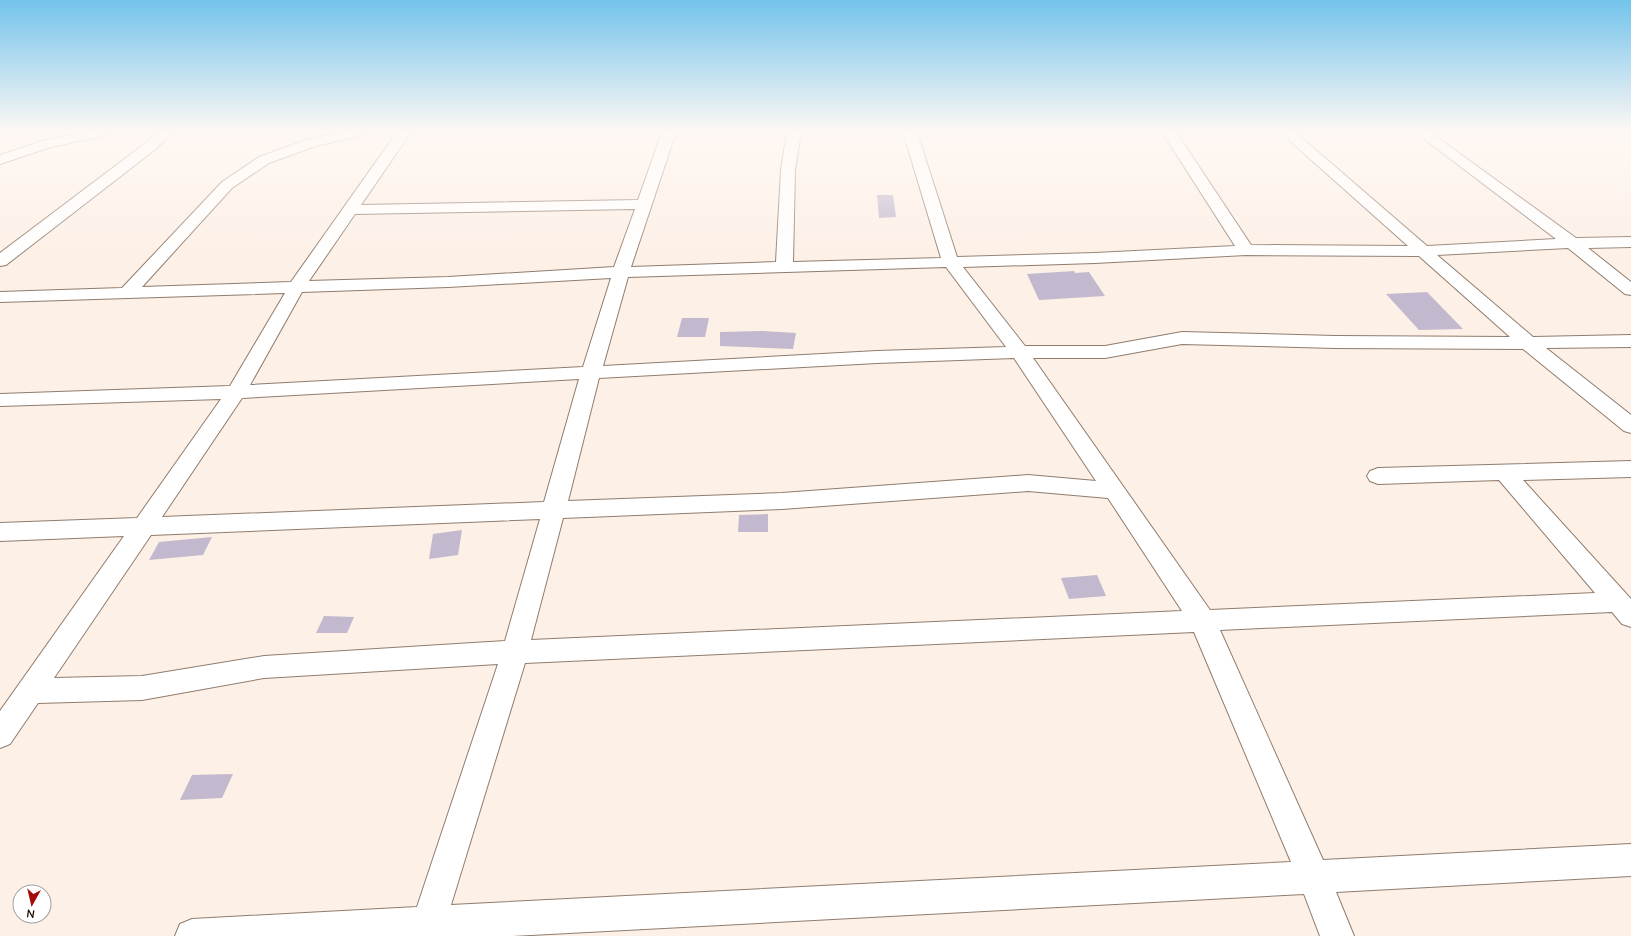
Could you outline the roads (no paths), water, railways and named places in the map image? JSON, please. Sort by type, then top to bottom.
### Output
[{"type":"street","points":[[0,260],[111,176]]},
{"type":"street","points":[[128,293],[227,185],[241,176]]},
{"type":"street","points":[[0,735],[236,392],[296,288],[373,176]]},
{"type":"street","points":[[427,930],[514,652],[591,373],[621,272],[654,176]]},
{"type":"street","points":[[784,267],[788,176]]},
{"type":"street","points":[[923,176],[950,263],[1020,352],[1203,622],[1314,877],[1338,936]]},
{"type":"street","points":[[1198,176],[1246,250]]},
{"type":"street","points":[[1337,176],[1528,343],[1631,426]]},
{"type":"street","points":[[1481,176],[1572,243],[1631,290]]},
{"type":"street","points":[[349,210],[644,204]]},
{"type":"street","points":[[0,297],[448,282],[621,272],[1095,258],[1246,250],[1422,251],[1572,243],[1631,242]]},
{"type":"street","points":[[0,400],[236,392],[869,357],[1020,352],[1105,352],[1182,338],[1335,342],[1528,343],[1631,341]]},
{"type":"street","points":[[1378,476],[1631,469]]},
{"type":"street","points":[[1504,472],[1624,609]]},
{"type":"street","points":[[0,532],[782,501],[1028,483],[1114,490]]},
{"type":"street","points":[[30,691],[142,688],[264,667],[514,652],[1203,622],[1624,609]]},
{"type":"street","points":[[192,936],[427,930],[1314,877],[1631,860]]}]
